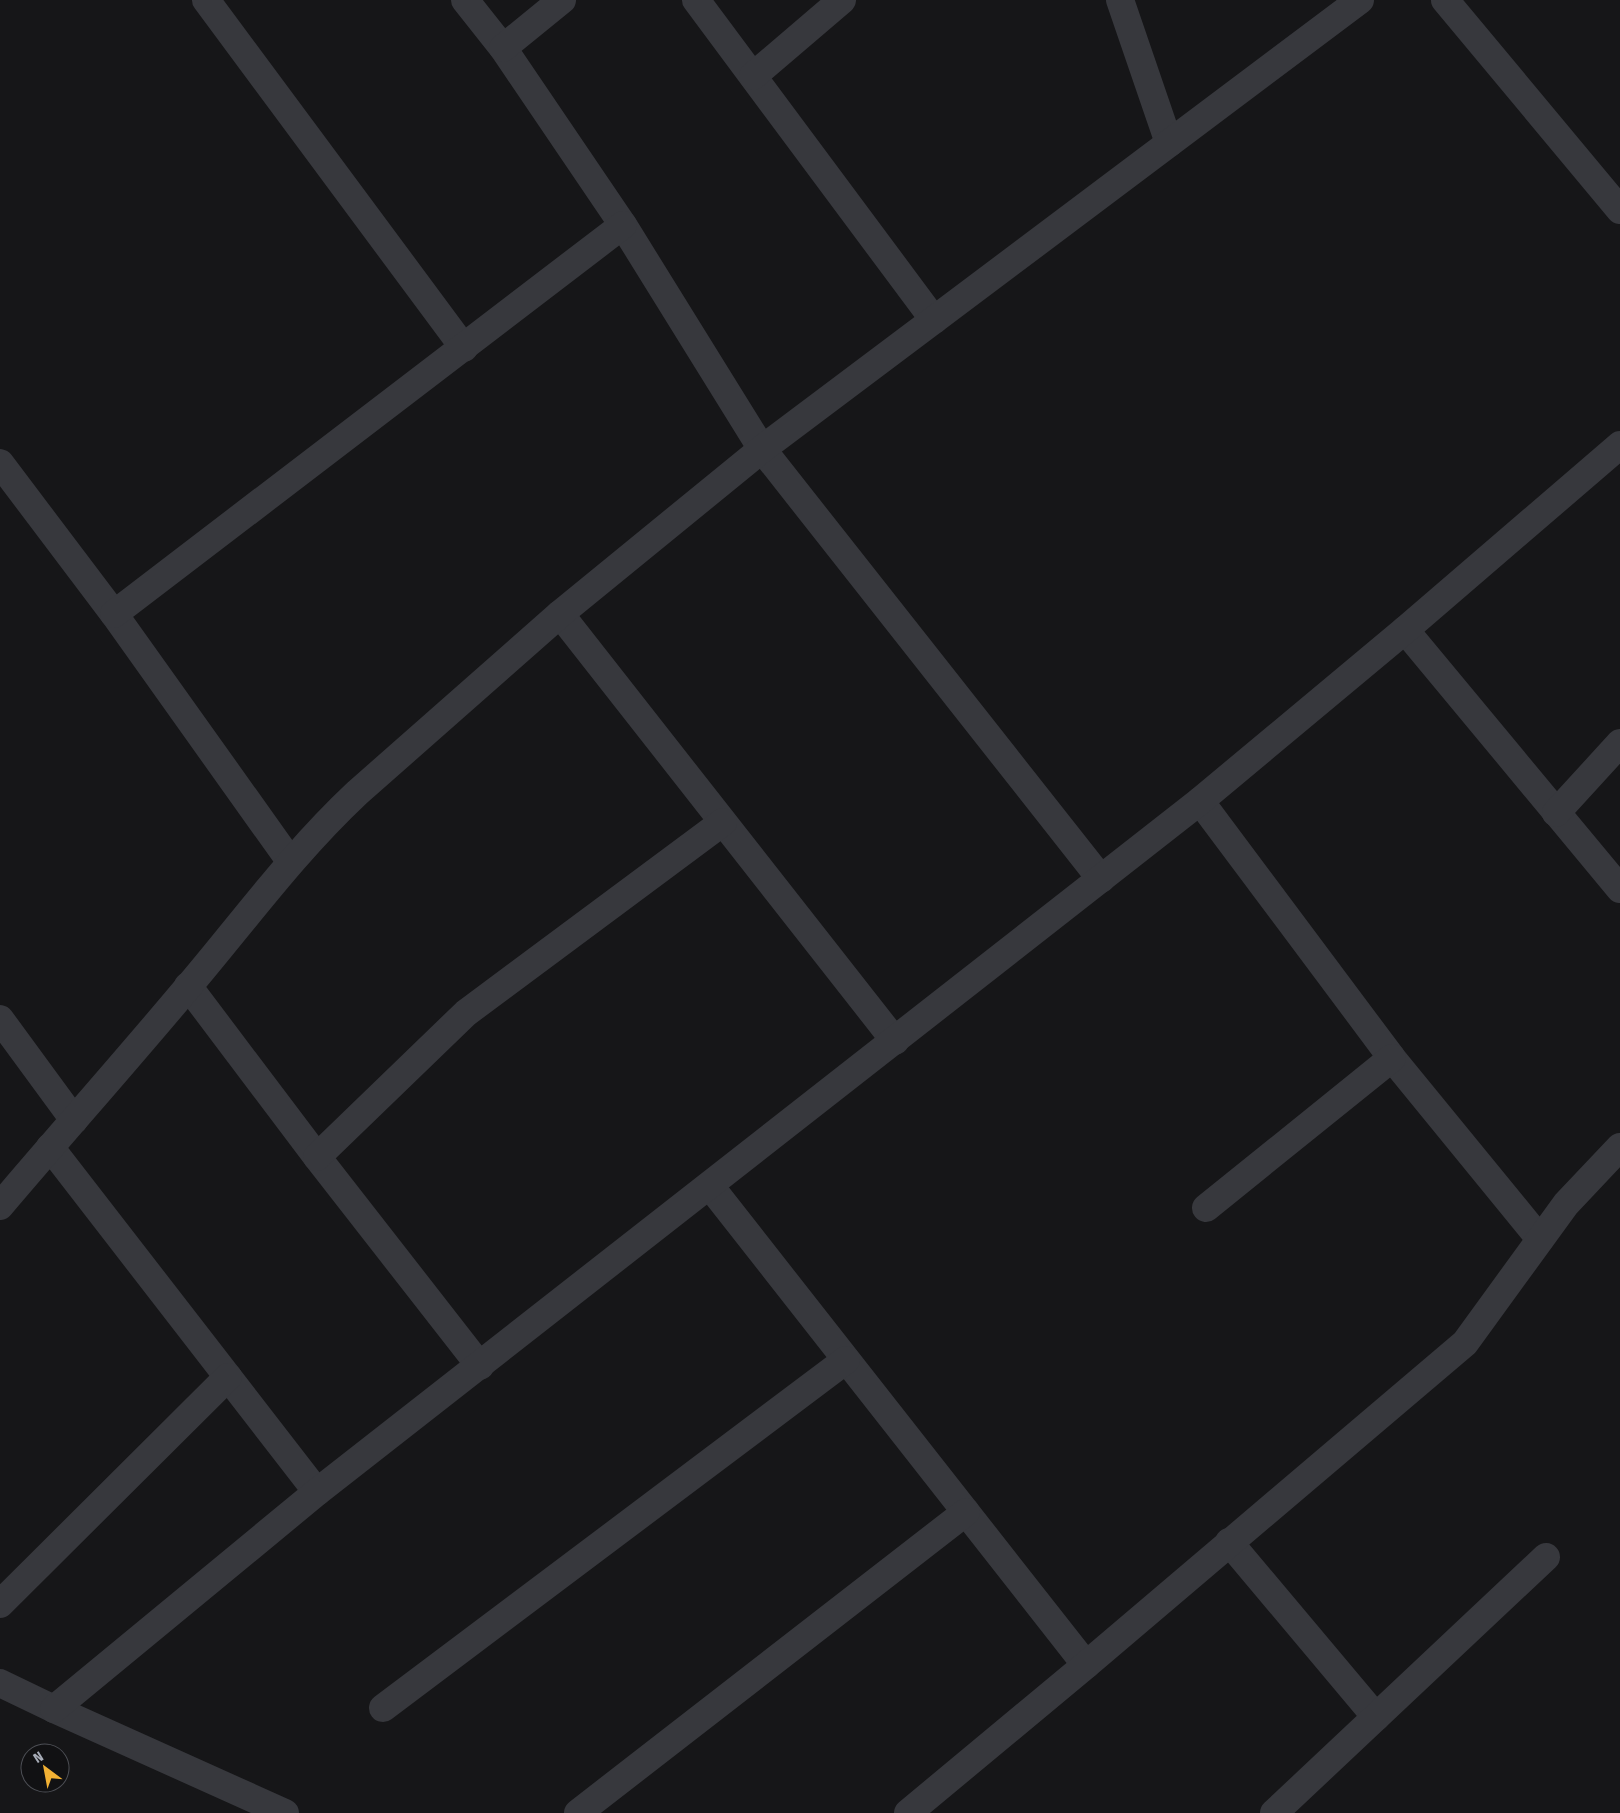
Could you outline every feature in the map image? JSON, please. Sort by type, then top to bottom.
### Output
[{"type":"street","points":[[206,0],[464,348]]},
{"type":"street","points":[[465,0],[504,48],[623,225],[762,449],[1101,879]]},
{"type":"street","points":[[504,48],[562,0]]},
{"type":"street","points":[[696,0],[934,320]]},
{"type":"street","points":[[753,76],[842,0]]},
{"type":"street","points":[[1120,0],[1169,143]]},
{"type":"street","points":[[0,1206],[188,986],[290,861],[332,816],[357,793],[560,614],[762,449],[1360,0]]},
{"type":"street","points":[[1445,0],[1620,210]]},
{"type":"street","points":[[114,614],[623,225]]},
{"type":"street","points":[[54,1709],[317,1492],[1200,802],[1405,630],[1620,445]]},
{"type":"street","points":[[0,463],[114,614],[290,861]]},
{"type":"street","points":[[560,614],[895,1041]]},
{"type":"street","points":[[1405,630],[1620,889]]},
{"type":"street","points":[[1556,812],[1620,743]]},
{"type":"street","points":[[1200,802],[1392,1058],[1540,1239]]},
{"type":"street","points":[[317,1157],[466,1013],[723,822]]},
{"type":"street","points":[[188,986],[317,1157],[480,1366]]},
{"type":"street","points":[[0,1019],[74,1120]]},
{"type":"street","points":[[1206,1208],[1392,1058]]},
{"type":"street","points":[[50,1147],[317,1492]]},
{"type":"street","points":[[908,1813],[1086,1665],[1465,1343],[1566,1204],[1620,1147]]},
{"type":"street","points":[[710,1186],[1086,1665]]},
{"type":"street","points":[[383,1708],[846,1360]]},
{"type":"street","points":[[0,1604],[228,1377]]},
{"type":"street","points":[[578,1813],[966,1512]]},
{"type":"street","points":[[1230,1542],[1376,1717]]},
{"type":"street","points":[[1274,1813],[1546,1557]]},
{"type":"street","points":[[0,1683],[285,1813]]}]
